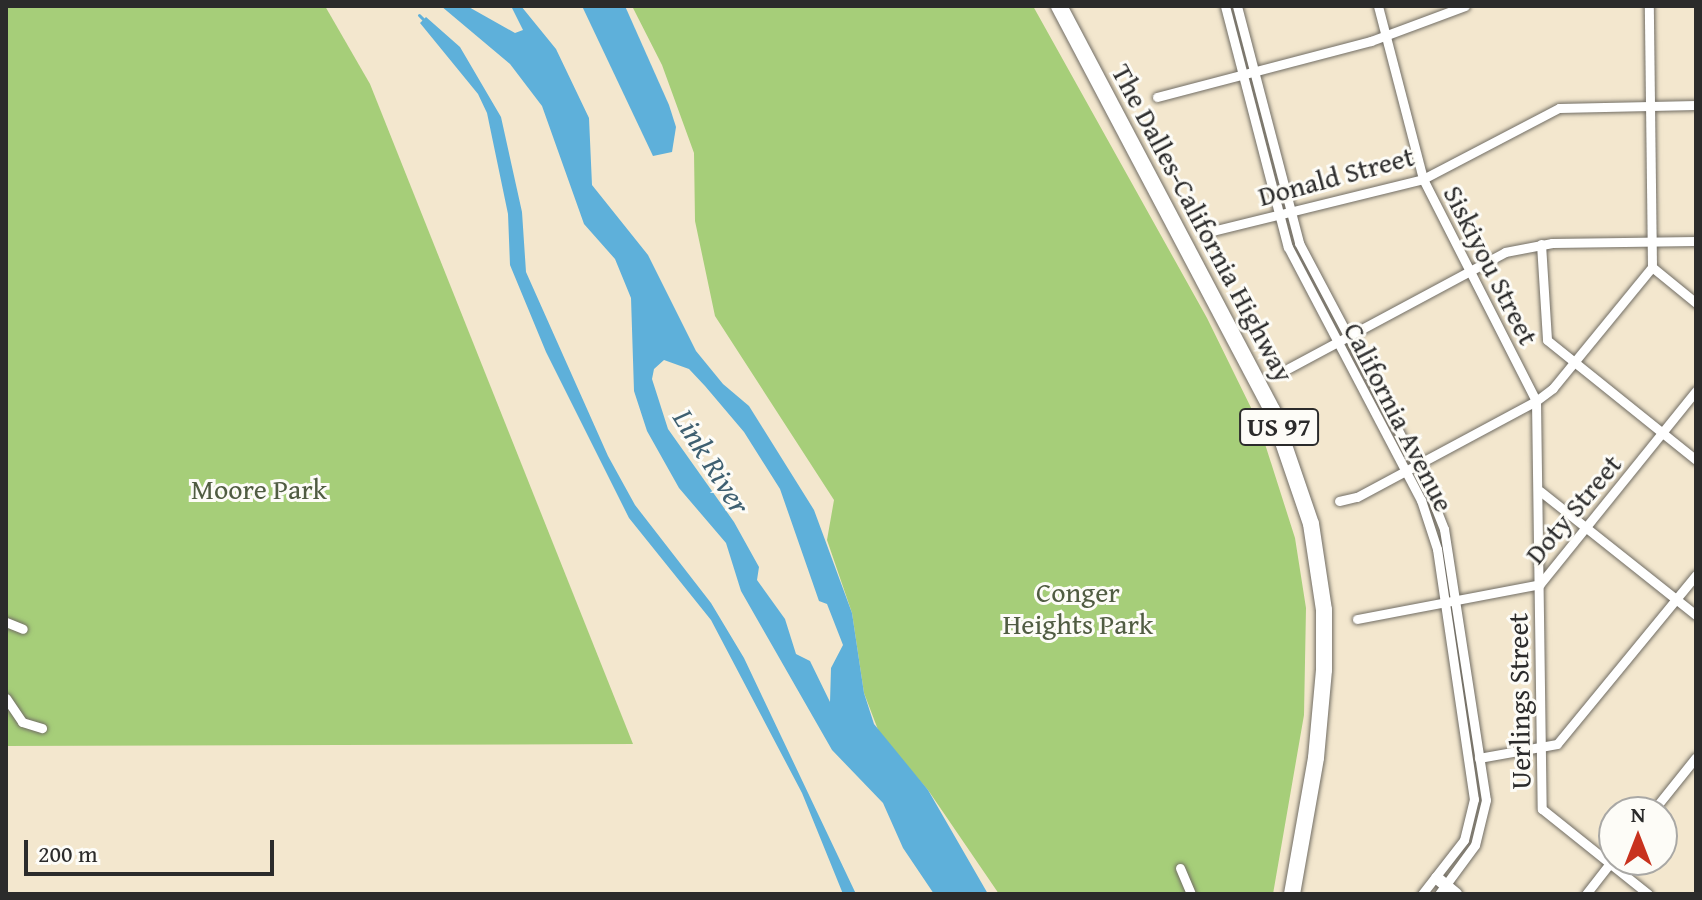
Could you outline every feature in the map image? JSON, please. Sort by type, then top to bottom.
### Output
[{"type":"highway","name":"The Dalles-California Highway","points":[[1059,6],[1272,410],[1311,524],[1324,610],[1323,683],[1292,894]]},
{"type":"street","name":"California Avenue","points":[[1225,6],[1305,256],[1416,465],[1444,529],[1483,757],[1486,800],[1480,830],[1444,888],[1422,894]]},
{"type":"street","name":"California Avenue","points":[[1237,6],[1248,73],[1279,214],[1294,262],[1406,471],[1433,532],[1472,760],[1474,799],[1469,826],[1444,888]]},
{"type":"street","name":"Siskiyou Street","points":[[1378,6],[1423,179],[1467,274],[1536,401]]},
{"type":"street","points":[[1157,97],[1386,36],[1465,6]]},
{"type":"street","points":[[1339,501],[1357,497],[1536,401],[1652,267],[1649,6]]},
{"type":"street","name":"Donald Street","points":[[1212,231],[1423,179],[1559,108],[1696,105]]},
{"type":"street","points":[[1289,368],[1505,252],[1541,244],[1696,241]]},
{"type":"street","points":[[1541,244],[1542,327],[1547,340],[1696,460]]},
{"type":"street","points":[[1652,267],[1696,303]]},
{"type":"street","name":"Doty Street","points":[[1357,619],[1540,584],[1696,391]]},
{"type":"street","name":"Uerlings Street","points":[[1536,401],[1540,491],[1539,748],[1542,809],[1598,851]]},
{"type":"street","points":[[1540,491],[1696,615]]},
{"type":"street","points":[[1472,760],[1557,744],[1696,575]]},
{"type":"street","points":[[6,622],[23,629]]},
{"type":"street","points":[[6,698],[22,722],[42,728]]},
{"type":"street","points":[[1665,796],[1696,757]]},
{"type":"street","points":[[1180,868],[1191,894]]},
{"type":"street","points":[[1586,894],[1600,876]]},
{"type":"street","points":[[1628,876],[1648,894]]},
{"type":"green space","name":"Moore Park","points":[[6,6],[325,6],[370,84],[633,744],[6,746]]},
{"type":"green space","name":"Conger Heights Park","points":[[632,6],[1033,6],[1207,318],[1258,422],[1295,538],[1306,608],[1304,715],[1273,894],[999,894],[928,790],[880,735],[864,693],[852,613],[827,540],[834,500],[715,316],[695,221],[694,153],[662,65]]},
{"type":"water","name":"Link River","points":[[441,6],[467,6],[515,33],[523,30],[511,6],[521,6],[556,49],[589,118],[592,185],[648,255],[696,351],[723,384],[749,406],[814,510],[852,613],[864,693],[874,724],[928,790],[988,894],[934,894],[903,848],[883,803],[832,750],[741,591],[726,543],[679,488],[647,431],[634,391],[631,298],[615,259],[584,224],[542,106],[510,64]],"holes":[[[664,360],[689,369],[744,432],[780,489],[819,601],[827,604],[843,645],[831,668],[830,702],[810,661],[796,654],[785,619],[757,580],[759,567],[734,522],[668,429],[652,379],[654,369]]]},
{"type":"water","points":[[582,6],[625,6],[669,105],[676,127],[672,152],[653,156]]},
{"type":"water","points":[[426,17],[460,47],[501,117],[522,212],[526,272],[608,456],[635,505],[711,603],[744,658],[856,894],[843,894],[802,793],[711,620],[629,518],[546,352],[510,265],[508,214],[487,113],[478,94],[420,23]]},
{"type":"waterway","points":[[419,15],[426,22]]}]
